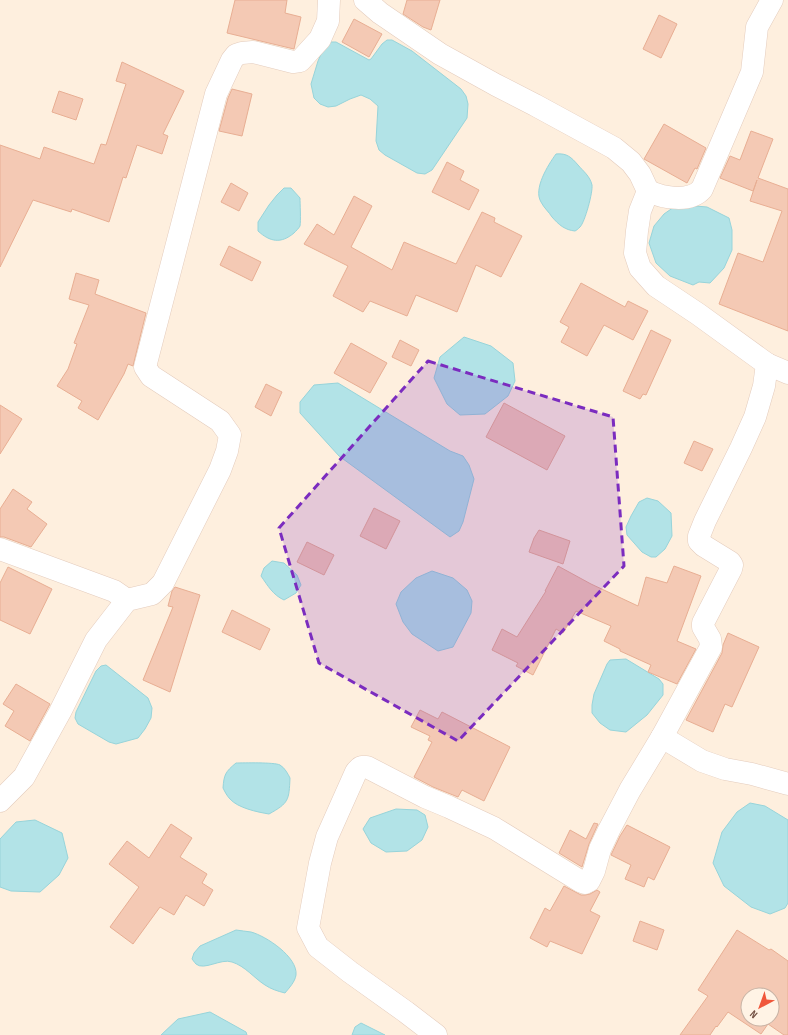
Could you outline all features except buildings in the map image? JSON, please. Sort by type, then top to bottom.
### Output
[{"type":"street","points":[[0,801],[24,777],[60,712],[96,640],[127,600],[152,594],[163,583],[220,470],[228,451],[230,436],[220,421],[151,376],[145,367],[216,94],[232,60],[236,55],[253,52],[294,62],[300,61],[320,39],[323,33],[328,21],[329,0]]},
{"type":"street","points":[[365,0],[380,13],[440,54],[614,148],[630,162],[640,174],[648,191],[657,195],[676,198],[689,197],[699,193],[702,189],[752,72],[757,27],[772,0]]},
{"type":"street","points":[[648,191],[640,210],[637,231],[635,253],[640,268],[656,286],[698,314],[767,364],[788,373]]},
{"type":"street","points":[[436,1035],[318,947],[308,928],[320,863],[327,837],[358,769],[362,766],[367,767],[425,798],[449,807],[494,828],[584,883],[589,881],[594,871],[600,849],[609,830],[711,647],[710,639],[703,627],[703,623],[732,565],[730,562],[704,546],[699,541],[699,536],[755,417],[764,386],[767,364]]},
{"type":"street","points":[[0,550],[114,591],[127,600]]},
{"type":"street","points":[[662,737],[702,761],[725,769],[752,774],[788,784]]},
{"type":"highlighted area","points":[[428,361],[613,417],[624,566],[458,741],[319,663],[279,528]]},
{"type":"water","points":[[387,40],[392,40],[412,51],[461,89],[466,96],[468,104],[467,118],[432,170],[425,174],[417,173],[379,150],[376,141],[378,106],[370,99],[361,95],[336,106],[328,107],[320,104],[314,98],[311,84],[322,52],[330,42],[336,42],[369,60]]},
{"type":"water","points":[[556,154],[563,154],[571,158],[588,176],[592,185],[590,200],[584,219],[580,227],[575,231],[562,227],[552,217],[539,197],[542,177]]},
{"type":"water","points":[[284,188],[291,188],[300,198],[300,226],[294,233],[285,239],[276,240],[267,238],[258,231],[258,222],[269,205]]},
{"type":"water","points":[[684,205],[707,207],[729,218],[732,230],[732,250],[724,268],[710,283],[699,282],[693,285],[670,276],[656,263],[649,243],[654,226],[664,214],[674,207]]},
{"type":"water","points":[[464,337],[491,346],[513,363],[515,381],[508,396],[485,414],[460,415],[447,404],[434,378],[440,357]]},
{"type":"water","points":[[338,383],[450,451],[463,456],[469,465],[474,479],[463,522],[459,531],[450,537],[339,456],[300,413],[300,402],[314,385]]},
{"type":"water","points":[[647,498],[658,501],[671,513],[672,536],[665,549],[656,557],[651,557],[642,552],[627,535],[626,527],[631,516],[639,502]]},
{"type":"water","points":[[272,561],[284,563],[297,575],[301,585],[296,593],[284,600],[268,587],[261,576],[264,568]]},
{"type":"water","points":[[432,571],[453,578],[467,590],[472,601],[471,613],[453,647],[438,651],[412,634],[403,622],[396,604],[401,592],[416,578]]},
{"type":"water","points":[[626,659],[659,679],[663,684],[663,695],[647,715],[626,732],[610,730],[600,723],[592,713],[592,705],[594,694],[607,664],[610,660]]},
{"type":"water","points":[[106,665],[148,698],[152,708],[151,718],[138,738],[116,744],[109,742],[78,724],[75,718],[76,712],[96,671],[101,666]]},
{"type":"water","points":[[236,763],[272,763],[282,766],[290,778],[288,796],[284,804],[269,814],[248,809],[233,802],[223,788],[226,774]]},
{"type":"water","points":[[750,803],[765,806],[788,820],[788,903],[785,908],[770,914],[751,907],[724,886],[713,863],[722,832],[737,812]]},
{"type":"water","points":[[396,809],[417,810],[425,815],[428,827],[422,840],[407,851],[386,852],[371,843],[363,829],[370,818]]},
{"type":"water","points":[[35,820],[62,833],[68,858],[59,875],[40,892],[11,891],[0,887],[0,839],[16,822]]},
{"type":"water","points":[[236,930],[251,932],[265,938],[280,948],[292,961],[296,975],[285,993],[267,986],[241,966],[232,962],[228,961],[199,966],[192,959],[194,953],[200,946]]},
{"type":"water","points":[[210,1012],[246,1032],[247,1035],[161,1035],[178,1019]]},
{"type":"water","points":[[361,1023],[385,1035],[352,1035],[355,1027]]}]
